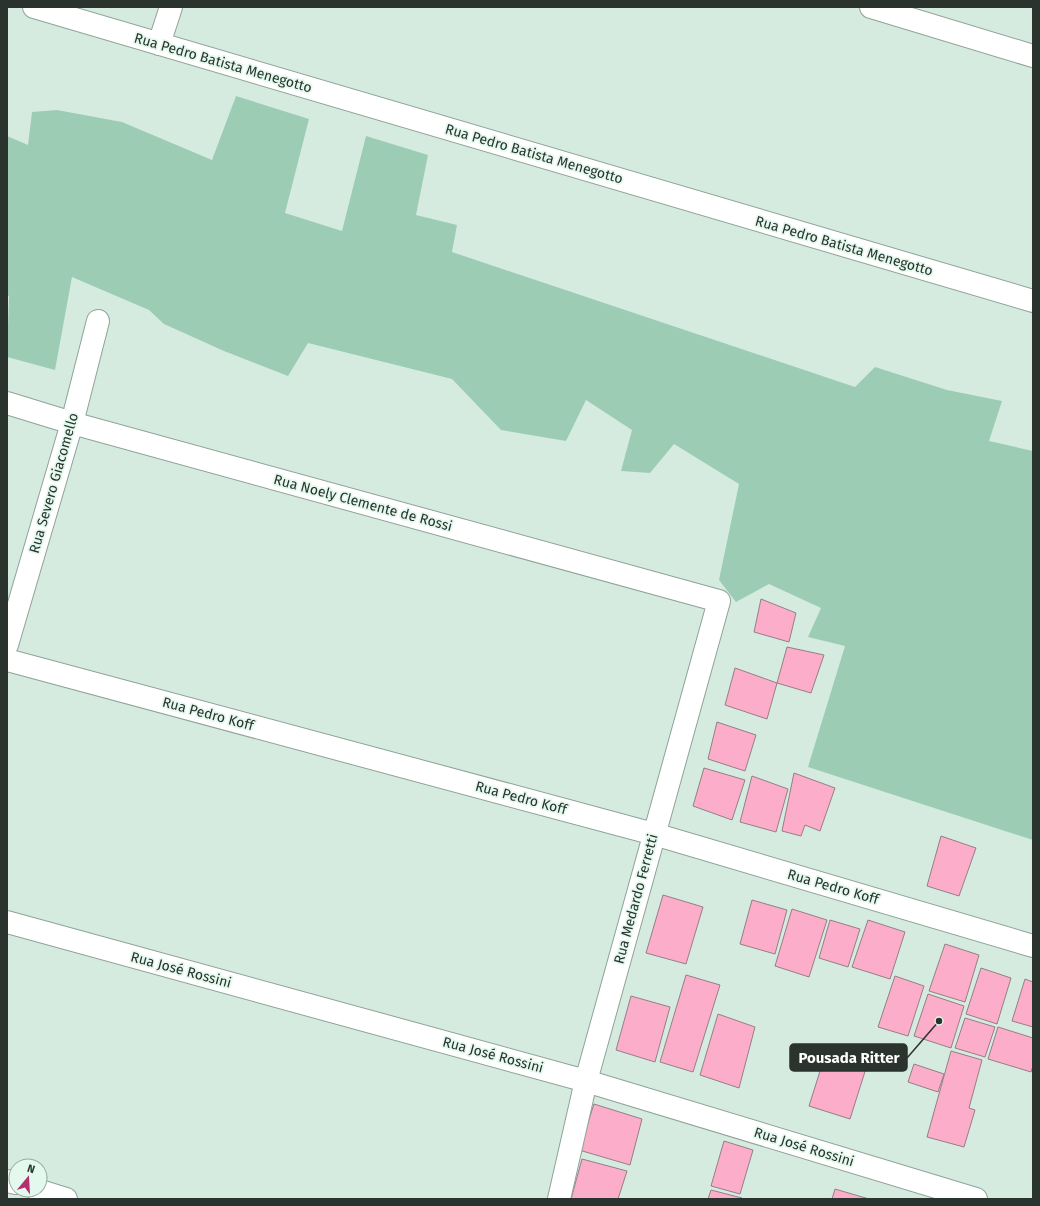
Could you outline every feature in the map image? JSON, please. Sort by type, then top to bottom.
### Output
[{"type":"street","name":"Rua Pedro Batista Menegotto","points":[[34,7],[1033,301]]},
{"type":"street","points":[[159,44],[171,7]]},
{"type":"street","points":[[871,7],[1033,56]]},
{"type":"street","name":"Rua Severo Giacomello","points":[[7,645],[72,423],[98,321]]},
{"type":"street","name":"Rua Noely Clemente de Rossi","points":[[7,403],[72,423],[719,601]]},
{"type":"street","name":"Rua Medardo Ferretti","points":[[559,1199],[586,1081],[719,601]]},
{"type":"street","name":"Rua Pedro Koff","points":[[7,660],[654,834],[1033,946]]},
{"type":"street","name":"Rua José Rossini","points":[[7,922],[586,1081],[976,1199]]},
{"type":"street","points":[[48,1193],[66,1199]]},
{"type":"green space","points":[[236,96],[309,119],[285,213],[342,231],[366,136],[428,155],[416,215],[457,225],[452,252],[855,387],[875,367],[947,390],[1002,401],[989,441],[1033,451],[1033,840],[808,767],[845,646],[808,637],[821,608],[769,584],[736,602],[719,580],[739,484],[674,444],[650,473],[621,471],[632,430],[586,400],[566,441],[501,430],[452,379],[308,343],[288,376],[224,351],[164,324],[149,310],[72,277],[55,370],[7,357],[9,296],[7,295],[7,136],[28,145],[32,112],[57,110],[122,122],[212,160]]},
{"type":"building","points":[[761,599],[796,613],[789,642],[754,632]]},
{"type":"building","points":[[787,647],[824,655],[811,693],[777,683]]},
{"type":"building","points":[[735,668],[777,683],[767,719],[725,705]]},
{"type":"building","points":[[717,722],[756,735],[745,771],[708,759]]},
{"type":"building","points":[[704,768],[745,780],[732,820],[693,806]]},
{"type":"building","points":[[794,773],[835,788],[820,831],[805,825],[801,836],[782,831]]},
{"type":"building","points":[[752,776],[788,789],[776,832],[740,822]]},
{"type":"building","points":[[941,836],[976,848],[959,896],[927,886]]},
{"type":"building","points":[[663,895],[703,907],[686,964],[646,953]]},
{"type":"building","points":[[752,900],[787,910],[775,954],[740,944]]},
{"type":"building","points":[[792,909],[827,920],[809,977],[775,966]]},
{"type":"building","points":[[830,920],[860,929],[848,967],[819,958]]},
{"type":"building","points":[[868,920],[905,932],[890,979],[852,967]]},
{"type":"building","points":[[945,944],[979,955],[965,1002],[929,991]]},
{"type":"building","points":[[981,968],[1011,978],[997,1024],[966,1014]]},
{"type":"building","points":[[686,975],[720,985],[693,1072],[660,1062]]},
{"type":"building","points":[[895,976],[924,986],[908,1036],[878,1027]]},
{"type":"building","points":[[1025,979],[1033,982],[1033,1027],[1012,1021]]},
{"type":"building","points":[[928,994],[964,1006],[951,1048],[914,1036]]},
{"type":"building","points":[[631,996],[670,1007],[655,1062],[616,1050]]},
{"type":"building","points":[[718,1014],[755,1027],[739,1088],[700,1075]]},
{"type":"building","points":[[965,1018],[995,1027],[985,1057],[955,1048]]},
{"type":"building","points":[[998,1027],[1033,1038],[1033,1066],[1031,1072],[988,1059]]},
{"type":"building","points":[[827,1049],[868,1062],[850,1119],[809,1106]]},
{"type":"building","points":[[951,1051],[982,1060],[969,1108],[975,1110],[964,1147],[927,1137]]},
{"type":"building","points":[[914,1064],[944,1074],[938,1092],[908,1082]]},
{"type":"building","points":[[594,1104],[642,1119],[630,1165],[579,1150]]},
{"type":"building","points":[[724,1141],[753,1150],[740,1194],[711,1186]]},
{"type":"building","points":[[582,1159],[627,1171],[618,1199],[571,1199]]},
{"type":"building","points":[[835,1189],[869,1199],[832,1199]]},
{"type":"building","points":[[711,1190],[742,1198],[742,1199],[708,1199]]},
{"type":"place","name":"Pousada Ritter","points":[[939,1021]]}]
